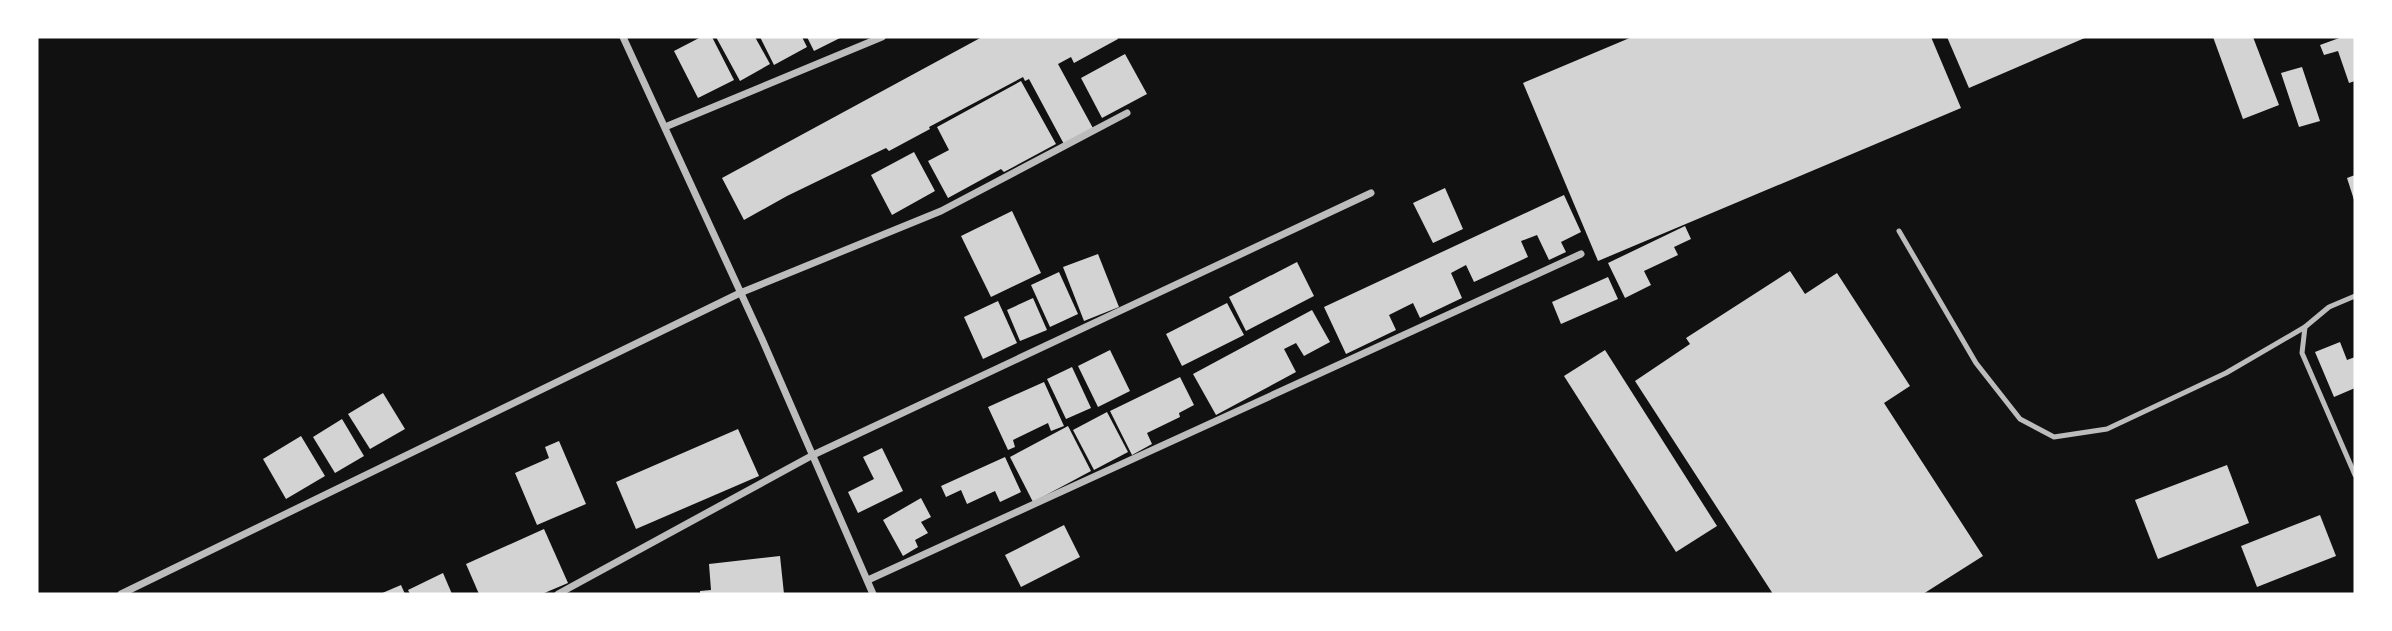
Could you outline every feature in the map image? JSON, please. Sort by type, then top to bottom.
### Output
[{"type":"street","points":[[623,37],[762,339],[873,594]]},
{"type":"street","points":[[665,127],[882,37]]},
{"type":"street","points":[[121,594],[740,293],[941,211],[1127,113]]},
{"type":"street","points":[[558,594],[813,456],[1370,193]]},
{"type":"street","points":[[868,580],[1581,254]]},
{"type":"lane","points":[[1899,231],[1976,363],[2020,419],[2054,437],[2107,429],[2226,373],[2305,327],[2329,307],[2355,296]]},
{"type":"lane","points":[[2305,327],[2301,354],[2355,475]]},
{"type":"building","points":[[701,37],[712,37],[734,80],[698,98],[674,51]]},
{"type":"building","points":[[716,37],[755,37],[770,64],[740,81]]},
{"type":"building","points":[[760,37],[802,37],[807,47],[774,65]]},
{"type":"building","points":[[807,37],[842,37],[814,51]]},
{"type":"building","points":[[982,37],[1117,37],[1118,39],[1074,63],[1071,57],[1058,64],[1094,130],[1065,146],[1029,79],[1025,81],[1023,77],[889,151],[886,148],[744,220],[722,178]]},
{"type":"building","points":[[1632,37],[1931,37],[1961,108],[1598,261],[1523,83]]},
{"type":"building","points":[[1947,37],[2087,37],[1969,88]]},
{"type":"building","points":[[2213,37],[2253,37],[2279,105],[2243,119]]},
{"type":"building","points":[[2342,37],[2355,37],[2355,81],[2349,83],[2338,51],[2324,55],[2320,45]]},
{"type":"building","points":[[1125,54],[1147,94],[1102,118],[1081,78]]},
{"type":"building","points":[[2302,67],[2320,121],[2299,127],[2281,73]]},
{"type":"building","points":[[1021,81],[1056,144],[1004,172],[1001,169],[948,198],[928,161],[949,150],[937,127]]},
{"type":"building","points":[[914,152],[935,191],[892,215],[871,175]]},
{"type":"building","points":[[2355,175],[2355,203],[2347,178]]},
{"type":"building","points":[[1445,188],[1463,229],[1433,243],[1413,203]]},
{"type":"building","points":[[1564,195],[1581,232],[1561,242],[1566,252],[1549,260],[1537,235],[1521,241],[1528,257],[1474,282],[1466,265],[1451,273],[1462,298],[1420,318],[1413,303],[1389,315],[1396,330],[1346,354],[1324,307]]},
{"type":"building","points":[[1012,211],[1041,273],[991,297],[961,236]]},
{"type":"building","points":[[1685,226],[1691,239],[1674,247],[1678,255],[1644,271],[1651,285],[1625,298],[1608,263]]},
{"type":"building","points":[[1098,254],[1119,307],[1084,321],[1063,267]]},
{"type":"building","points":[[1297,262],[1314,296],[1246,331],[1229,297]]},
{"type":"building","points":[[1790,271],[1805,294],[1837,273],[1910,386],[1884,403],[1983,556],[1923,594],[1773,594],[1635,381],[1690,344],[1686,338]]},
{"type":"building","points":[[1059,272],[1078,314],[1050,327],[1031,285]]},
{"type":"building","points":[[1608,277],[1618,299],[1561,324],[1552,302]]},
{"type":"building","points":[[1033,298],[1047,330],[1020,341],[1007,310]]},
{"type":"building","points":[[998,301],[1017,343],[983,359],[964,317]]},
{"type":"building","points":[[1227,303],[1244,335],[1182,366],[1166,334]]},
{"type":"building","points":[[1312,310],[1330,342],[1304,356],[1296,343],[1284,349],[1296,372],[1216,415],[1193,374]]},
{"type":"building","points":[[2340,342],[2347,360],[2355,357],[2355,388],[2334,397],[2315,352]]},
{"type":"building","points":[[1110,350],[1130,391],[1098,407],[1078,366]]},
{"type":"building","points":[[1605,350],[1717,526],[1676,552],[1564,376]]},
{"type":"building","points":[[1072,367],[1091,408],[1066,419],[1047,379]]},
{"type":"building","points":[[1180,377],[1194,405],[1179,413],[1180,417],[1147,433],[1152,444],[1132,455],[1110,411]]},
{"type":"building","points":[[1044,382],[1064,426],[1051,431],[1048,423],[1013,440],[1015,447],[1008,450],[988,407]]},
{"type":"building","points":[[383,393],[405,429],[370,449],[348,414]]},
{"type":"building","points":[[1107,412],[1128,452],[1094,470],[1073,430]]},
{"type":"building","points":[[342,419],[364,456],[335,473],[313,437]]},
{"type":"building","points":[[1068,426],[1091,471],[1033,502],[1010,457]]},
{"type":"building","points":[[738,429],[759,476],[636,529],[616,482]]},
{"type":"building","points":[[301,436],[325,476],[286,499],[263,459]]},
{"type":"building","points":[[559,441],[586,504],[537,525],[515,473],[549,458],[545,447]]},
{"type":"building","points":[[882,448],[903,491],[858,513],[848,492],[874,479],[863,457]]},
{"type":"building","points":[[1005,457],[1021,492],[1000,502],[995,491],[967,504],[961,490],[946,497],[941,486]]},
{"type":"building","points":[[2227,465],[2249,523],[2158,559],[2135,500]]},
{"type":"building","points":[[921,498],[931,517],[921,522],[928,533],[915,540],[918,547],[903,556],[883,520]]},
{"type":"building","points":[[2320,515],[2336,556],[2257,587],[2241,546]]},
{"type":"building","points":[[1064,525],[1080,557],[1021,587],[1005,555]]},
{"type":"building","points":[[544,529],[568,583],[542,594],[479,594],[466,564]]},
{"type":"building","points":[[780,556],[784,594],[700,594],[700,591],[711,590],[709,564]]},
{"type":"building","points":[[443,573],[452,594],[410,594],[408,590]]},
{"type":"building","points":[[401,585],[405,594],[380,594]]}]
